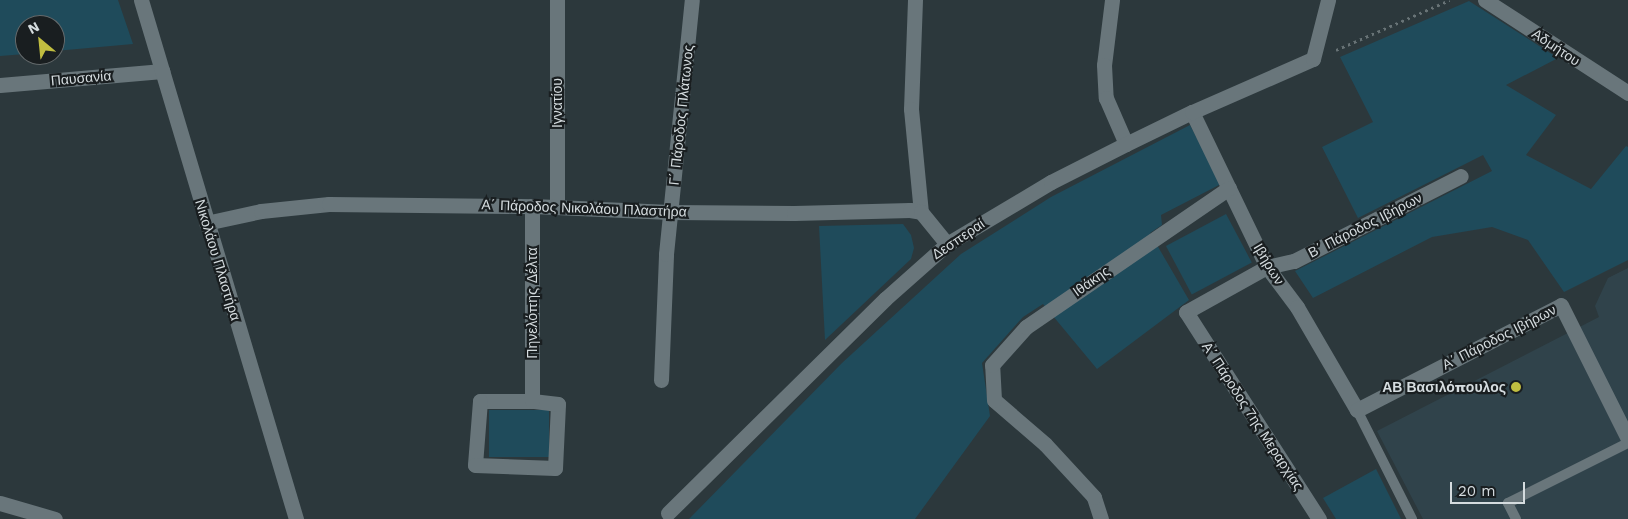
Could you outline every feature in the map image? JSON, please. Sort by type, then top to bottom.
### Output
[{"type":"street","name":"Νικολάου Πλαστήρα","points":[[141,0],[206,223],[296,519]]},
{"type":"street","name":"Ιγνατίου","points":[[557,0],[557,207]]},
{"type":"street","name":"Γ΄ Πάροδος Πλάτωνος","points":[[661,380],[670,212],[680,137],[692,0]]},
{"type":"street","points":[[916,0],[912,109],[921,212],[947,244]]},
{"type":"street","points":[[1112,0],[1104,65],[1106,98],[1126,144]]},
{"type":"street","points":[[1313,60],[1328,0]]},
{"type":"street","name":"Αδμήτου","points":[[1485,0],[1628,93]]},
{"type":"street","name":"Δεσπεραί","points":[[668,512],[885,299],[947,244],[1051,182],[1126,144],[1192,112],[1313,60]]},
{"type":"street","name":"Παυσανία","points":[[0,85],[162,71]]},
{"type":"street","name":"Ιβήρων","points":[[1192,112],[1267,267],[1297,307],[1357,410]]},
{"type":"street","name":"Β΄ Πάροδος Ιβήρων","points":[[1186,312],[1267,267],[1294,260],[1461,176]]},
{"type":"street","name":"Ιθάκης","points":[[1101,519],[1094,496],[1045,444],[994,400],[992,366],[1026,327],[1229,188]]},
{"type":"street","name":"Α΄ Πάροδος Νικολάου Πλαστήρα","points":[[206,223],[261,211],[329,204],[532,206],[670,212],[921,212]]},
{"type":"street","name":"Πηνελόπης Δέλτα","points":[[532,206],[532,401]]},
{"type":"street","name":"Α΄ Πάροδος Ιβήρων","points":[[1357,410],[1561,304],[1628,441]]},
{"type":"street","name":"Α΄ Πάροδος 7ης Μεραρχίας","points":[[1186,312],[1319,519]]},
{"type":"street","points":[[532,401],[558,404],[555,468],[475,465],[480,402],[532,401]]},
{"type":"street","points":[[0,503],[55,519]]},
{"type":"lane","points":[[1357,410],[1412,519]]},
{"type":"lane","points":[[1516,519],[1508,503],[1628,441]]},
{"type":"path","points":[[1313,60],[1450,0]]},
{"type":"shaded area","points":[[0,0],[118,0],[133,44],[65,50],[65,15],[15,15],[15,55],[0,56]]},
{"type":"shaded area","points":[[1469,1],[1558,58],[1506,85],[1556,115],[1526,155],[1591,189],[1626,146],[1628,147],[1628,260],[1564,292],[1528,240],[1492,227],[1432,237],[1313,298],[1295,271],[1492,171],[1483,155],[1358,218],[1322,147],[1373,122],[1340,57]]},
{"type":"shaded area","points":[[1190,125],[1221,184],[1161,215],[1162,225],[1150,233],[1189,300],[1097,369],[1043,304],[1023,317],[982,363],[990,416],[915,519],[689,519],[842,363],[961,254],[1051,197]]},
{"type":"shaded area","points":[[1226,214],[1252,263],[1192,294],[1166,246]]},
{"type":"shaded area","points":[[903,224],[911,235],[914,248],[911,259],[825,340],[819,226]]},
{"type":"shaded area","points":[[1628,268],[1628,519],[1423,519],[1377,431],[1599,317],[1595,306],[1608,278]]},
{"type":"shaded area","points":[[489,410],[549,410],[549,457],[489,457]]},
{"type":"shaded area","points":[[1376,469],[1401,519],[1336,519],[1323,498]]},
{"type":"place","name":"ΑΒ Βασιλόπουλος","points":[[1516,387]]}]
